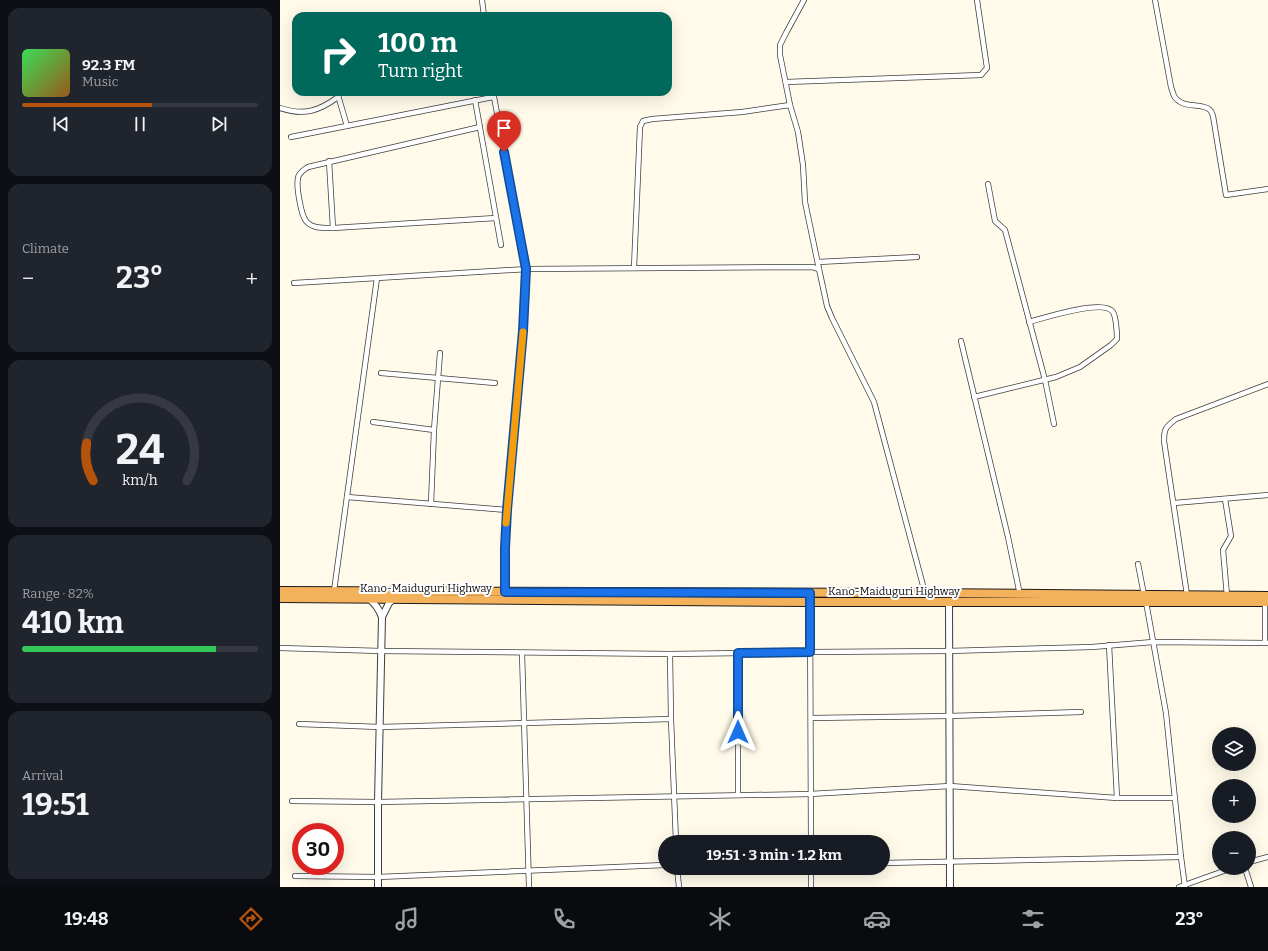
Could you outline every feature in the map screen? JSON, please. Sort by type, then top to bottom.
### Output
[{"type":"highway","name":"Kano-Maiduguri Highway","points":[[280,591],[810,602],[949,602],[1020,598]]},
{"type":"highway","name":"Kano-Maiduguri Highway","points":[[280,598],[394,599],[505,596],[925,593],[1020,598],[1267,600]]},
{"type":"highway","name":"Kano-Maiduguri Highway","points":[[1145,598],[1187,595],[1227,596],[1267,600]]},
{"type":"street","points":[[482,0],[484,12]]},
{"type":"street","points":[[804,0],[780,45],[780,55],[804,165],[805,202],[827,306],[874,402],[925,593]]},
{"type":"street","points":[[786,82],[982,75],[986,68],[977,0]]},
{"type":"street","points":[[1155,0],[1171,87],[1175,97],[1182,103],[1191,106],[1203,107],[1210,110],[1213,116],[1226,195],[1268,189]]},
{"type":"street","points":[[280,108],[290,111],[311,111],[326,106],[336,96]]},
{"type":"street","points":[[339,96],[347,126]]},
{"type":"street","points":[[291,137],[475,100],[487,96]]},
{"type":"street","points":[[493,96],[526,269],[523,331],[507,510],[505,596]]},
{"type":"street","points":[[475,100],[501,245]]},
{"type":"street","points":[[634,268],[640,127],[642,121],[742,112],[790,105]]},
{"type":"street","points":[[480,127],[308,167],[301,172],[298,178],[302,213],[306,221],[312,226],[333,228],[496,218]]},
{"type":"street","points":[[329,161],[333,228]]},
{"type":"street","points":[[988,184],[995,221],[1005,230],[1045,380],[1054,424]]},
{"type":"street","points":[[818,262],[917,256]]},
{"type":"street","points":[[294,283],[526,269],[812,267],[819,269]]},
{"type":"street","points":[[334,591],[377,278]]},
{"type":"street","points":[[974,397],[1056,377],[1080,367],[1117,339],[1117,330],[1113,312],[1107,307],[1098,306],[1081,309],[1030,322]]},
{"type":"street","points":[[961,341],[1008,537],[1020,598]]},
{"type":"street","points":[[431,504],[434,430],[440,353]]},
{"type":"street","points":[[381,373],[495,383]]},
{"type":"street","points":[[1187,595],[1164,441],[1164,432],[1167,426],[1176,419],[1268,384]]},
{"type":"street","points":[[373,422],[434,430]]},
{"type":"street","points":[[1174,503],[1268,495]]},
{"type":"street","points":[[347,497],[507,510]]},
{"type":"street","points":[[1225,499],[1231,536],[1223,550],[1227,596]]},
{"type":"street","points":[[1138,564],[1166,712],[1180,857],[1185,886]]},
{"type":"street","points":[[810,593],[811,835]]},
{"type":"street","points":[[369,599],[380,610],[382,617],[378,802],[378,887]]},
{"type":"street","points":[[382,617],[389,603],[394,599]]},
{"type":"street","points":[[280,648],[522,654],[670,654],[948,651],[1153,642],[1267,642],[1267,600]]},
{"type":"street","points":[[949,602],[950,887]]},
{"type":"street","points":[[1108,645],[1117,798]]},
{"type":"street","points":[[738,653],[738,795]]},
{"type":"street","points":[[522,654],[530,887]]},
{"type":"street","points":[[670,654],[676,835]]},
{"type":"street","points":[[811,718],[1081,712]]},
{"type":"street","points":[[299,724],[380,727],[671,719]]},
{"type":"street","points":[[292,801],[378,802],[527,800],[810,794],[950,786],[1117,798],[1174,798]]},
{"type":"street","points":[[1256,860],[1268,856]]},
{"type":"street","points":[[890,863],[1180,857]]},
{"type":"street","points":[[295,876],[378,877],[658,865]]},
{"type":"street","points":[[678,875],[679,887]]},
{"type":"street","points":[[811,875],[811,887]]},
{"type":"street","points":[[1179,887],[1214,875]]},
{"type":"street","points":[[1248,875],[1251,887]]},
{"type":"slow traffic","points":[[506,523],[523,332]]},
{"type":"route","points":[[504,152],[526,269],[523,331],[507,510],[505,592],[810,593],[810,652],[738,653],[738,732]]}]
